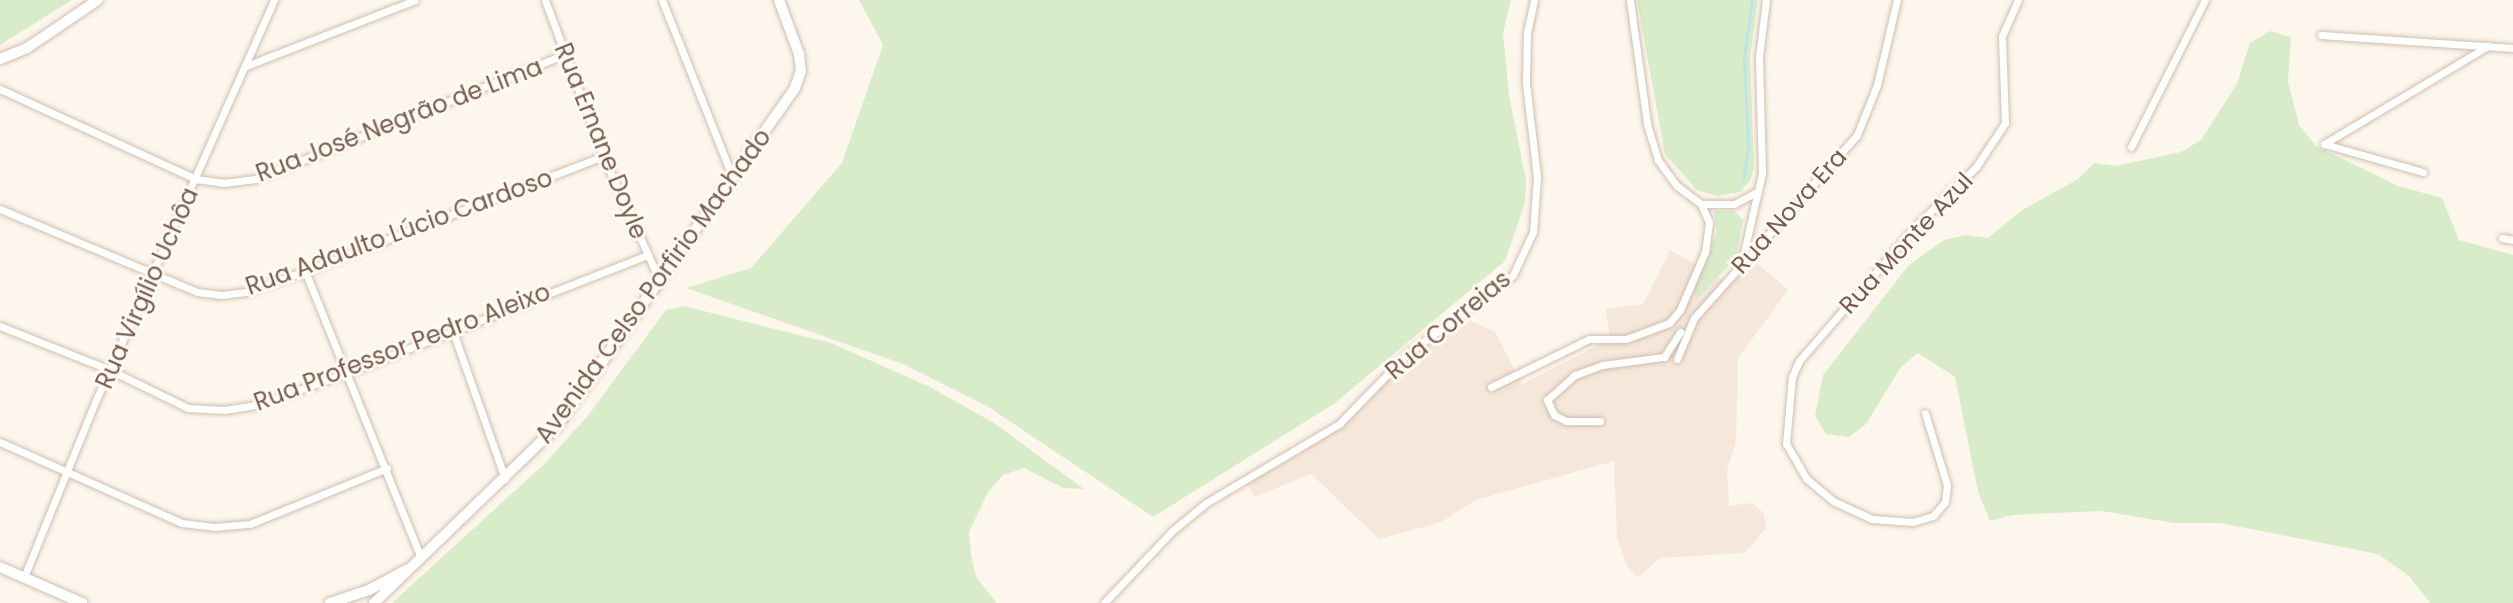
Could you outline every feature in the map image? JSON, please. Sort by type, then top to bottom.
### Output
[{"type":"street","points":[[0,59],[27,48],[98,0]]},
{"type":"street","name":"Rua Virgílio Uchôa","points":[[24,577],[65,471],[156,275],[274,0]]},
{"type":"street","points":[[246,66],[415,0]]},
{"type":"street","name":"Rua Ernane Doyle","points":[[545,0],[603,156],[661,281]]},
{"type":"street","points":[[663,0],[733,179]]},
{"type":"street","name":"Avenida Celso Porfirio Machado","points":[[374,603],[556,427],[795,88],[801,71],[799,54],[779,0]]},
{"type":"street","name":"Rua Correias","points":[[1104,603],[1198,510],[1339,424],[1407,354],[1513,275],[1533,232],[1537,177],[1526,83],[1527,33],[1534,0]]},
{"type":"street","points":[[1491,387],[1589,339],[1626,339],[1669,323],[1680,310],[1710,235],[1700,204],[1676,185],[1658,160],[1647,123],[1630,0]]},
{"type":"street","points":[[1742,262],[1755,193],[1762,173],[1759,57],[1766,0]]},
{"type":"street","name":"Rua Nova Era","points":[[1683,334],[1742,262],[1830,170],[1857,135],[1877,85],[1897,0]]},
{"type":"street","name":"Rua Monte Azul","points":[[1925,413],[1947,485],[1945,502],[1933,516],[1912,522],[1871,519],[1833,501],[1806,478],[1786,444],[1793,377],[1800,361],[1995,141],[2005,123],[2002,36],[2018,0]]},
{"type":"street","points":[[2131,147],[2205,0]]},
{"type":"street","points":[[2320,35],[2513,48]]},
{"type":"street","points":[[2423,172],[2324,144],[2489,46]]},
{"type":"street","name":"Rua José Negrão de Lima","points":[[0,89],[196,179],[223,183],[256,179],[565,54]]},
{"type":"street","name":"Rua Adaulto Lúcio Cardoso","points":[[0,209],[197,292],[222,295],[246,292],[305,271],[603,156]]},
{"type":"street","points":[[1700,204],[1734,204],[1755,193]]},
{"type":"street","points":[[2502,238],[2513,240]]},
{"type":"street","name":"Rua Professor Pedro Aleixo","points":[[0,326],[110,370],[188,408],[224,410],[260,404],[349,372],[452,329],[648,255]]},
{"type":"street","points":[[305,271],[387,468],[418,562]]},
{"type":"street","points":[[1680,310],[1695,318]]},
{"type":"street","points":[[1669,323],[1683,334]]},
{"type":"street","points":[[452,329],[505,479]]},
{"type":"street","points":[[1677,359],[1683,334]]},
{"type":"street","points":[[1600,421],[1566,421],[1554,415],[1547,400],[1575,375],[1602,365],[1664,357],[1683,334]]},
{"type":"street","points":[[0,442],[182,523],[214,527],[250,524],[387,468]]},
{"type":"street","name":"Avenida Celso Porfirio Machado","points":[[330,603],[369,590],[418,562]]},
{"type":"street","points":[[0,567],[82,603]]},
{"type":"shaded area","points":[[1670,250],[1731,284],[1756,262],[1788,290],[1738,358],[1736,441],[1727,471],[1729,506],[1751,503],[1764,513],[1766,528],[1745,553],[1660,558],[1638,577],[1628,568],[1617,538],[1614,461],[1476,500],[1441,522],[1379,539],[1311,474],[1255,497],[1247,483],[1301,454],[1429,336],[1461,316],[1495,332],[1522,384],[1610,339],[1606,309],[1643,304]]},
{"type":"green space","points":[[0,0],[72,0],[0,45]]},
{"type":"green space","points":[[859,0],[1511,0],[1503,33],[1509,95],[1526,180],[1525,203],[1505,261],[1335,403],[1153,517],[987,406],[903,364],[686,288],[751,268],[842,163],[883,45]]},
{"type":"green space","points":[[1637,0],[1758,0],[1750,56],[1754,167],[1750,181],[1740,192],[1717,196],[1697,190],[1665,154]]},
{"type":"green space","points":[[2270,31],[2291,37],[2288,81],[2299,125],[2316,146],[2398,186],[2442,198],[2459,240],[2513,255],[2513,603],[2430,603],[2409,576],[2378,554],[2220,523],[2174,523],[2102,511],[2012,515],[1990,521],[1978,492],[1955,377],[1918,353],[1901,367],[1866,424],[1849,437],[1826,434],[1815,416],[1823,375],[1909,265],[1944,240],[1966,235],[1988,238],[2022,210],[2078,179],[2094,163],[2116,166],[2181,152],[2201,140],[2237,84],[2250,43]]},
{"type":"green space","points":[[1714,211],[1734,211],[1743,220],[1736,258],[1697,299],[1692,290],[1717,233]]},
{"type":"green space","points":[[684,306],[831,343],[930,387],[994,423],[1084,489],[1063,488],[1024,468],[1003,475],[988,492],[969,532],[976,577],[997,603],[392,603],[544,464],[587,417],[666,310]]},
{"type":"waterway","points":[[1743,180],[1748,148],[1744,57],[1752,0]]}]
